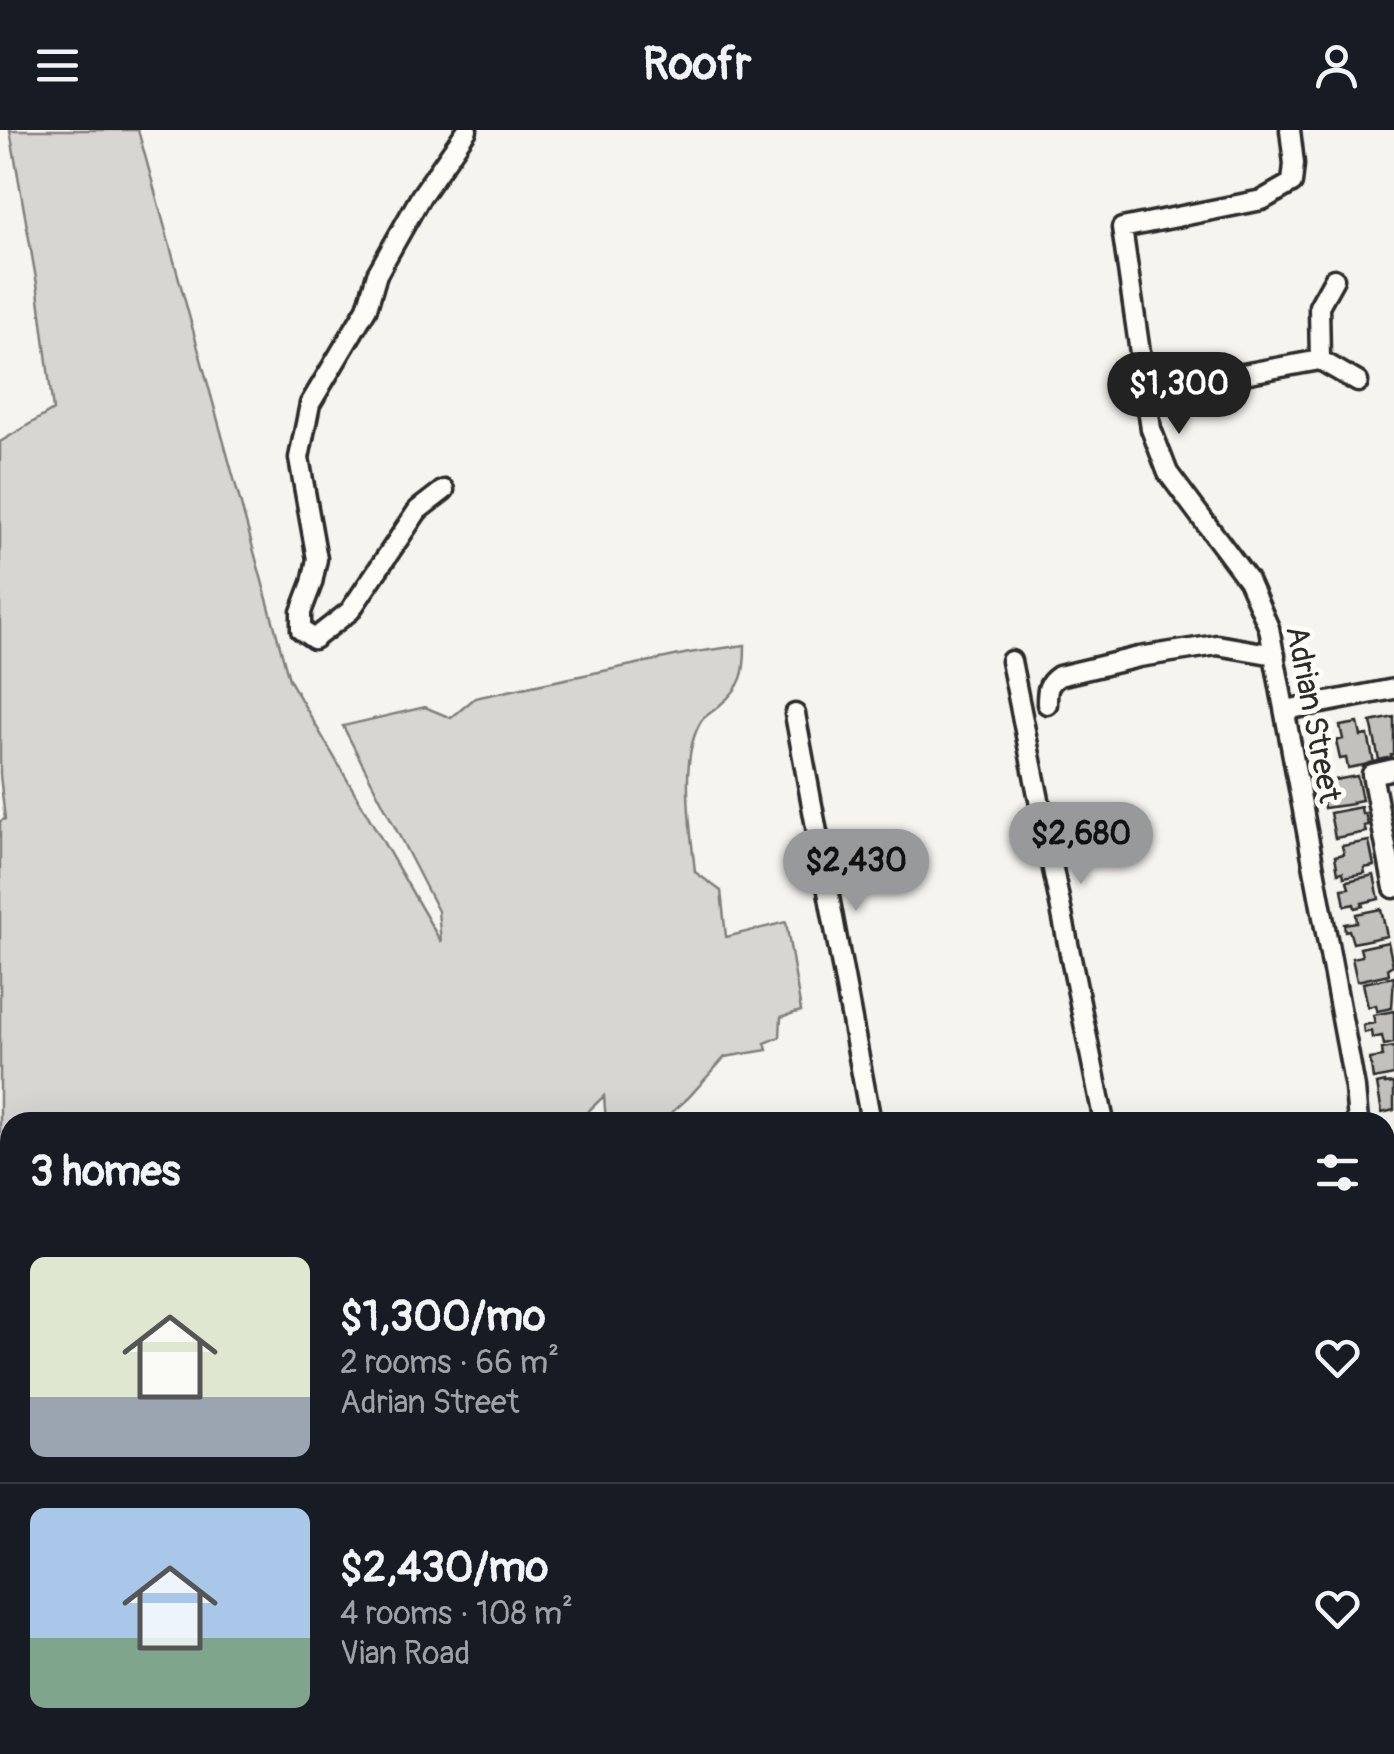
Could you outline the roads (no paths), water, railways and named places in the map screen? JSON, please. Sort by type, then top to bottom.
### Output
[{"type":"street","points":[[444,490],[418,510],[350,611],[314,639],[301,630],[301,612],[317,559],[299,458],[310,404],[367,308],[377,274],[421,196],[467,130]]},
{"type":"street","name":"Adrian Street","points":[[1290,130],[1292,183],[1262,200],[1122,228],[1151,430],[1168,473],[1248,580],[1270,628],[1357,1112]]},
{"type":"street","points":[[1320,360],[1319,306],[1334,279]]},
{"type":"street","points":[[1145,392],[1320,360],[1358,382]]},
{"type":"street","points":[[1047,704],[1047,688],[1059,676],[1139,657],[1218,645],[1275,655]]},
{"type":"street","points":[[1011,662],[1102,1112]]},
{"type":"street","points":[[1286,710],[1394,689]]},
{"type":"street","points":[[795,714],[869,1112]]},
{"type":"street","points":[[1394,770],[1372,774],[1394,884]]}]
